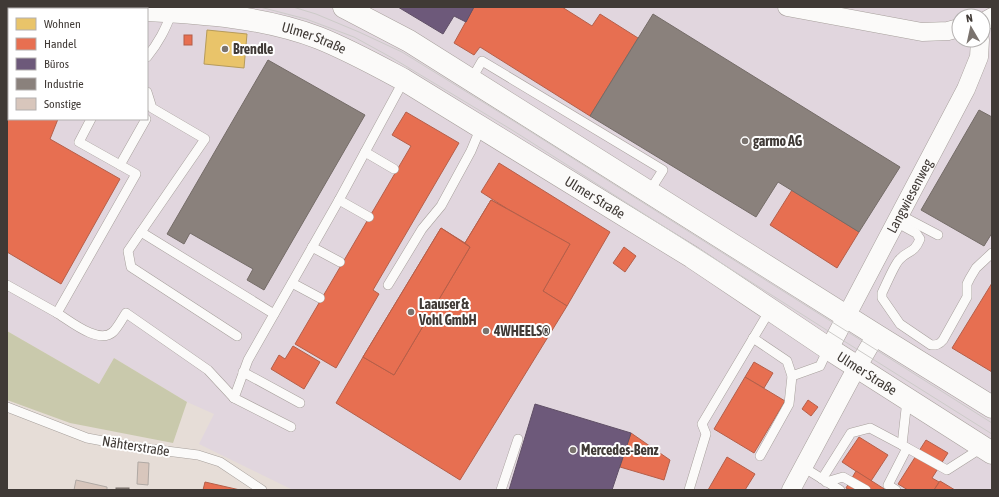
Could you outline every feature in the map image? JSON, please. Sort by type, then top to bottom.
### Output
[{"type":"street","points":[[82,7],[106,8]]},
{"type":"street","points":[[344,7],[409,41],[992,407]]},
{"type":"street","points":[[787,7],[922,32],[951,30]]},
{"type":"street","name":"Ulmer Straße","points":[[148,10],[173,9],[235,17],[278,26],[318,38],[354,53],[404,80],[603,204],[692,257],[829,349],[988,450]]},
{"type":"street","name":"Langwiesenweg","points":[[829,349],[966,89],[979,57],[980,48]]},
{"type":"street","points":[[790,490],[876,335]]},
{"type":"lane","points":[[148,56],[158,44],[173,9]]},
{"type":"lane","points":[[234,398],[248,360],[404,80]]},
{"type":"lane","points":[[148,115],[205,139],[128,251],[131,267],[237,336]]},
{"type":"lane","points":[[57,313],[136,174],[78,142],[90,120]]},
{"type":"lane","points":[[120,165],[145,120]]},
{"type":"lane","points":[[388,285],[422,228],[441,206],[471,151],[481,127]]},
{"type":"lane","points":[[365,152],[394,169]]},
{"type":"lane","points":[[338,200],[369,217]]},
{"type":"lane","points":[[898,219],[938,235]]},
{"type":"lane","points":[[898,219],[916,233],[920,239],[917,246],[910,253],[900,259],[882,293],[882,298],[900,324],[931,345],[940,343],[943,340],[967,297],[967,284],[970,278],[976,268],[992,253]]},
{"type":"lane","points":[[141,232],[274,314]]},
{"type":"lane","points":[[312,247],[340,262]]},
{"type":"lane","points":[[292,283],[320,298]]},
{"type":"lane","points":[[7,285],[94,335],[103,336],[113,332],[126,313],[208,370],[234,398],[291,427]]},
{"type":"lane","points":[[689,490],[706,434],[702,424],[770,309]]},
{"type":"lane","points":[[753,338],[787,361],[792,376],[789,404],[760,456]]},
{"type":"lane","points":[[792,376],[820,366],[829,349]]},
{"type":"lane","points":[[243,372],[300,403]]},
{"type":"lane","points":[[896,490],[888,486],[905,446],[907,399]]},
{"type":"lane","name":"Nähterstraße","points":[[7,407],[87,438],[135,447],[198,455],[220,462],[262,490]]},
{"type":"lane","points":[[824,480],[851,433],[870,428],[947,470],[988,450]]},
{"type":"lane","points":[[501,490],[518,438]]},
{"type":"lane","points":[[803,467],[840,490]]},
{"type":"lane","points":[[824,480],[843,477],[866,490]]},
{"type":"shaded area","points":[[7,7],[992,7],[992,490],[293,490],[199,444],[214,414],[187,402],[114,358],[99,384],[7,331]]},
{"type":"green space","points":[[7,331],[99,384],[114,358],[187,402],[173,443],[70,423],[7,400]]},
{"type":"building: Wohnen","name":"Brendle","points":[[207,30],[247,34],[244,68],[204,64]]},
{"type":"building: Handel","points":[[474,7],[562,7],[592,26],[600,14],[638,38],[590,116],[480,47],[474,55],[454,43]]},
{"type":"building: Handel","name":"Brendle","points":[[184,35],[192,35],[192,45],[184,45]]},
{"type":"building: Handel","points":[[8,41],[8,120],[58,120],[50,139],[120,179],[61,284],[7,252]]},
{"type":"building: Handel","points":[[406,112],[459,143],[373,290],[379,294],[336,368],[295,344],[411,146],[392,135]]},
{"type":"building: Handel","points":[[499,163],[610,232],[567,306],[543,291],[570,244],[506,208],[481,192]]},
{"type":"building: Handel","points":[[792,190],[859,232],[837,268],[770,225]]},
{"type":"building: Handel","name":"Laauser & Vohl GmbH","points":[[491,200],[506,208],[469,268],[462,263],[394,375],[363,357],[441,228],[465,243]]},
{"type":"building: Handel","name":"4WHEELS®","points":[[491,200],[570,244],[543,291],[567,306],[460,480],[336,403],[363,357],[394,375],[470,247],[465,243]]},
{"type":"building: Handel","name":"Laauser & Vohl GmbH","points":[[441,228],[470,247],[394,375],[363,357]]},
{"type":"building: Handel","points":[[624,247],[636,256],[625,272],[613,263]]},
{"type":"building: Handel","points":[[992,283],[992,372],[952,348]]},
{"type":"building: Handel","points":[[293,346],[320,362],[304,389],[271,369],[279,355],[285,359]]},
{"type":"building: Handel","points":[[754,362],[773,373],[764,388],[745,377]]},
{"type":"building: Handel","points":[[745,377],[785,401],[754,453],[714,429]]},
{"type":"building: Handel","points":[[808,400],[818,407],[811,416],[802,409]]},
{"type":"building: Handel","name":"Mercedes-Benz","points":[[631,433],[670,460],[664,480],[620,467]]},
{"type":"building: Handel","points":[[859,437],[888,455],[871,481],[842,462]]},
{"type":"building: Handel","points":[[926,440],[948,453],[932,478],[939,482],[934,490],[908,490],[898,484]]},
{"type":"building: Handel","points":[[727,457],[755,474],[745,490],[708,490]]},
{"type":"building: Handel","points":[[856,471],[886,490],[850,490],[846,488]]},
{"type":"building: Handel","points":[[940,481],[955,490],[934,490]]},
{"type":"building: Handel","points":[[205,482],[240,490],[203,490]]},
{"type":"building: Büros","points":[[398,7],[474,7],[466,22],[454,16],[443,34]]},
{"type":"building: Büros","name":"Mercedes-Benz","points":[[535,404],[631,433],[612,490],[509,490]]},
{"type":"building: Industrie","name":"garmo AG","points":[[653,14],[900,167],[859,232],[778,182],[756,217],[590,116]]},
{"type":"building: Industrie","points":[[268,60],[365,115],[264,290],[247,280],[253,269],[190,233],[184,244],[167,234]]},
{"type":"building: Industrie","points":[[979,110],[992,117],[992,233],[984,246],[921,210]]},
{"type":"building: Industrie","points":[[116,488],[129,488],[129,490],[116,490]]},
{"type":"building: Sonstige","points":[[138,462],[149,463],[148,485],[137,484]]},
{"type":"building: Sonstige","points":[[76,480],[107,487],[107,490],[74,490]]},
{"type":"tram line","points":[[260,7],[306,19],[354,37],[394,59],[512,130],[992,434]]},
{"type":"tram line","points":[[293,7],[316,14],[402,52],[992,423]]},
{"type":"place","name":"Brendle","points":[[225,49]]},
{"type":"place","name":"garmo AG","points":[[745,141]]},
{"type":"place","name":"Laauser & Vohl GmbH","points":[[411,312]]},
{"type":"place","name":"4WHEELS®","points":[[486,331]]},
{"type":"place","name":"Mercedes-Benz","points":[[573,450]]}]
